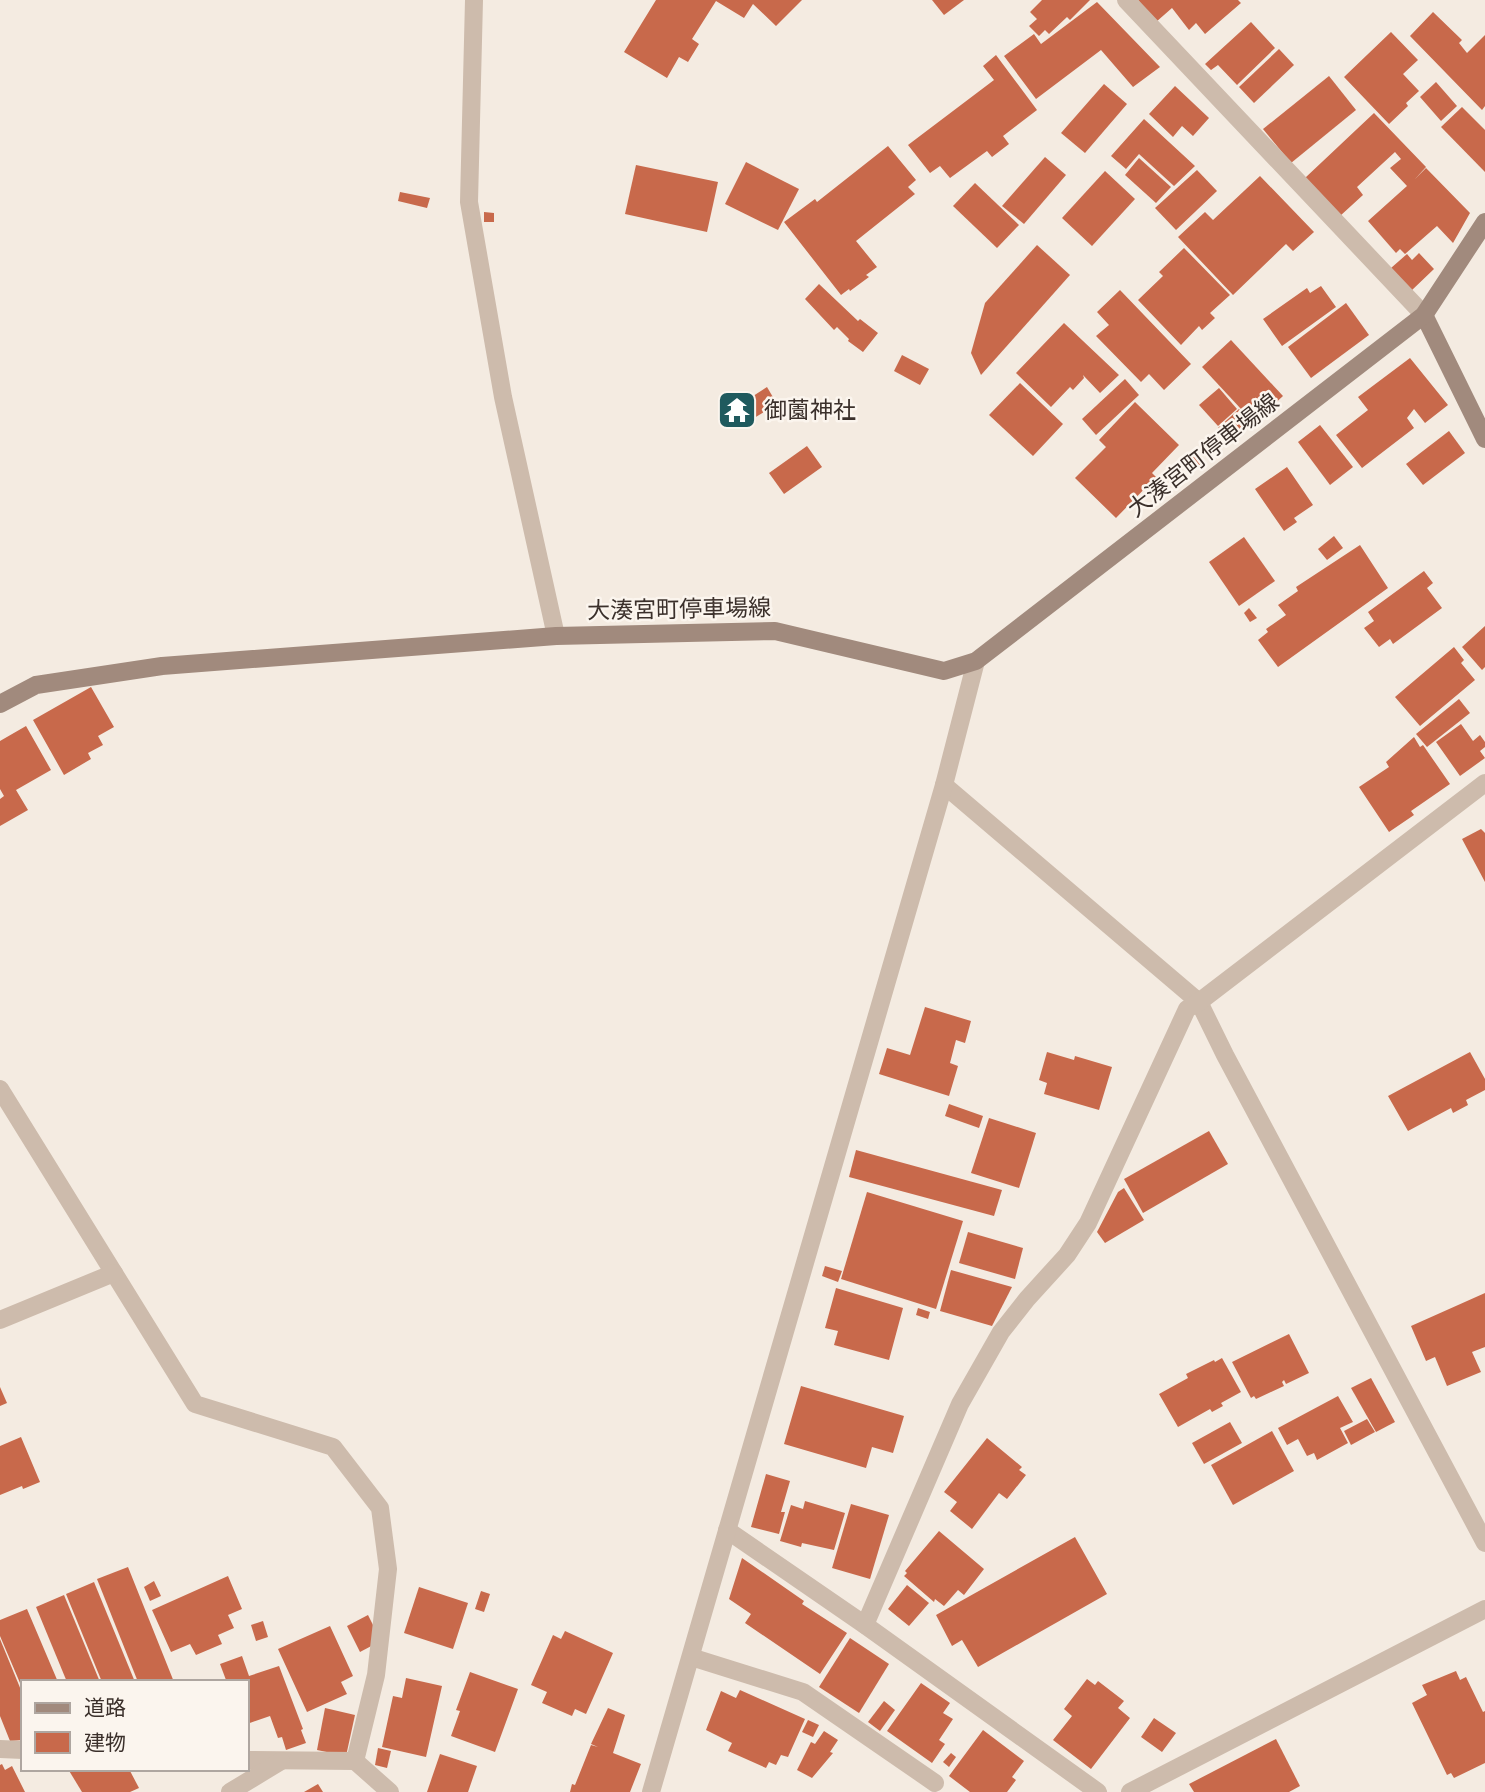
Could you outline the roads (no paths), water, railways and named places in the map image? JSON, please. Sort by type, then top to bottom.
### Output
[{"type":"main road","name":"大湊宮町停車場線","points":[[0,704],[36,685],[162,666],[556,636],[775,631],[944,671],[976,661],[1424,315],[1485,222]]},
{"type":"main road","points":[[1424,315],[1485,439]]},
{"type":"street","points":[[474,0],[469,202],[503,397],[556,636]]},
{"type":"street","points":[[1126,0],[1424,315]]},
{"type":"street","points":[[650,1792],[944,785],[976,661]]},
{"type":"street","points":[[865,1625],[960,1404],[1001,1332],[1067,1255],[1088,1223],[1187,1009],[1485,783]]},
{"type":"street","points":[[944,785],[1199,1002],[1224,1055],[1485,1544]]},
{"type":"street","points":[[0,1090],[195,1404],[333,1447],[380,1508],[387,1569],[376,1675],[355,1762]]},
{"type":"street","points":[[0,1320],[114,1273]]},
{"type":"street","points":[[727,1530],[1098,1792]]},
{"type":"street","points":[[1130,1792],[1485,1609]]},
{"type":"street","points":[[691,1657],[803,1692],[937,1789]]},
{"type":"street","points":[[0,1749],[21,1750]]},
{"type":"street","points":[[248,1760],[355,1762],[390,1792]]},
{"type":"street","points":[[230,1792],[281,1762]]},
{"type":"place","name":"御薗神社","points":[[737,410]]}]
